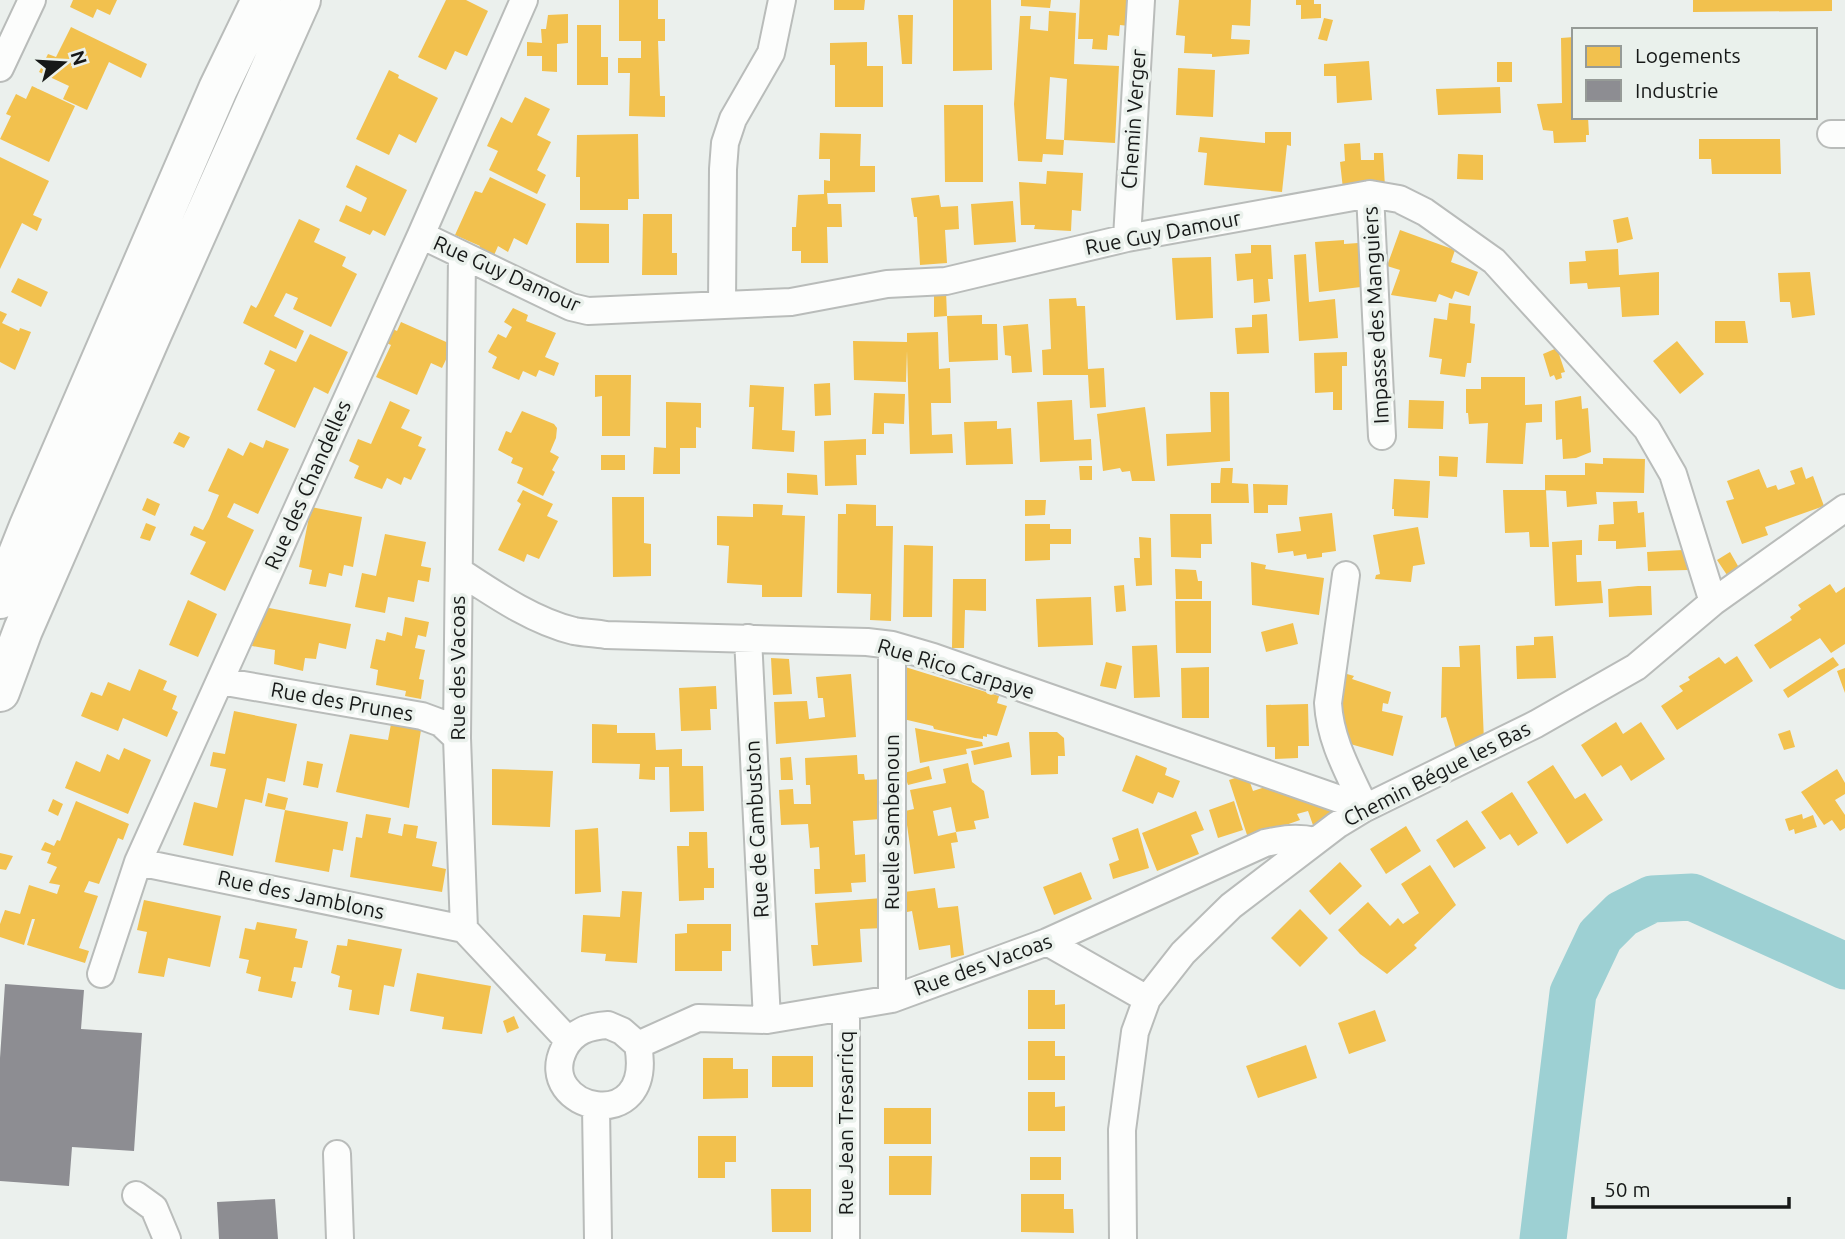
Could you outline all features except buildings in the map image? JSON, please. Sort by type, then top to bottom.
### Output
[{"type":"highway","points":[[0,599],[218,89],[261,0]]},
{"type":"highway","points":[[0,692],[23,630],[152,334],[302,0]]},
{"type":"highway","points":[[0,562],[29,526]]},
{"type":"street","points":[[0,68],[32,0]]},
{"type":"street","name":"Rue des Chandelles","points":[[101,974],[138,862],[524,0]]},
{"type":"street","points":[[722,305],[725,143],[733,119],[771,53],[782,0]]},
{"type":"street","name":"Chemin Verger","points":[[1127,238],[1141,0]]},
{"type":"street","name":"Rue Guy Damour","points":[[421,235],[571,307],[588,311],[791,302],[887,284],[946,281],[1127,238],[1370,194],[1399,200],[1425,212],[1494,261],[1647,429],[1673,474],[1713,602]]},
{"type":"street","name":"Impasse des Manguiers","points":[[1370,194],[1382,436]]},
{"type":"street","name":"Rue des Vacoas","points":[[462,255],[457,738],[464,929]]},
{"type":"street","name":"Chemin Bégue les Bas","points":[[1123,1239],[1124,1118],[1135,1032],[1147,999],[1183,953],[1231,906],[1315,841],[1365,808],[1536,724],[1636,667],[1713,602],[1845,508]]},
{"type":"street","name":"Rue Rico Carpaye","points":[[459,571],[497,596],[574,631],[606,635],[867,642],[892,645],[1365,808]]},
{"type":"street","points":[[1346,575],[1328,703],[1329,721],[1334,741],[1365,808]]},
{"type":"street","name":"Rue de Cambuston","points":[[748,638],[767,1020]]},
{"type":"street","name":"Ruelle Sambenoun","points":[[892,645],[892,999]]},
{"type":"street","name":"Rue des Prunes","points":[[220,681],[422,716],[441,723],[457,738]]},
{"type":"street","name":"Rue des Vacoas","points":[[638,1045],[698,1018],[767,1020],[892,999],[1047,942],[1265,843],[1300,838],[1315,841]]},
{"type":"street","name":"Rue des Jamblons","points":[[138,862],[464,929]]},
{"type":"street","points":[[464,929],[568,1041]]},
{"type":"street","points":[[1047,942],[1147,999]]},
{"type":"street","name":"Rue Jean Tresarricq","points":[[846,1008],[846,1239]]},
{"type":"street","points":[[608,1025],[622,1031],[638,1045],[641,1071],[636,1086],[626,1099],[612,1106],[596,1107],[580,1102],[567,1090],[560,1074],[560,1056],[568,1041],[579,1031],[608,1025]]},
{"type":"street","points":[[596,1107],[598,1239]]},
{"type":"street","points":[[337,1154],[341,1239]]},
{"type":"street","points":[[136,1195],[154,1208],[167,1239]]},
{"type":"waterway","points":[[1543,1239],[1573,993],[1600,936],[1622,914],[1652,899],[1692,897],[1845,966]]}]
